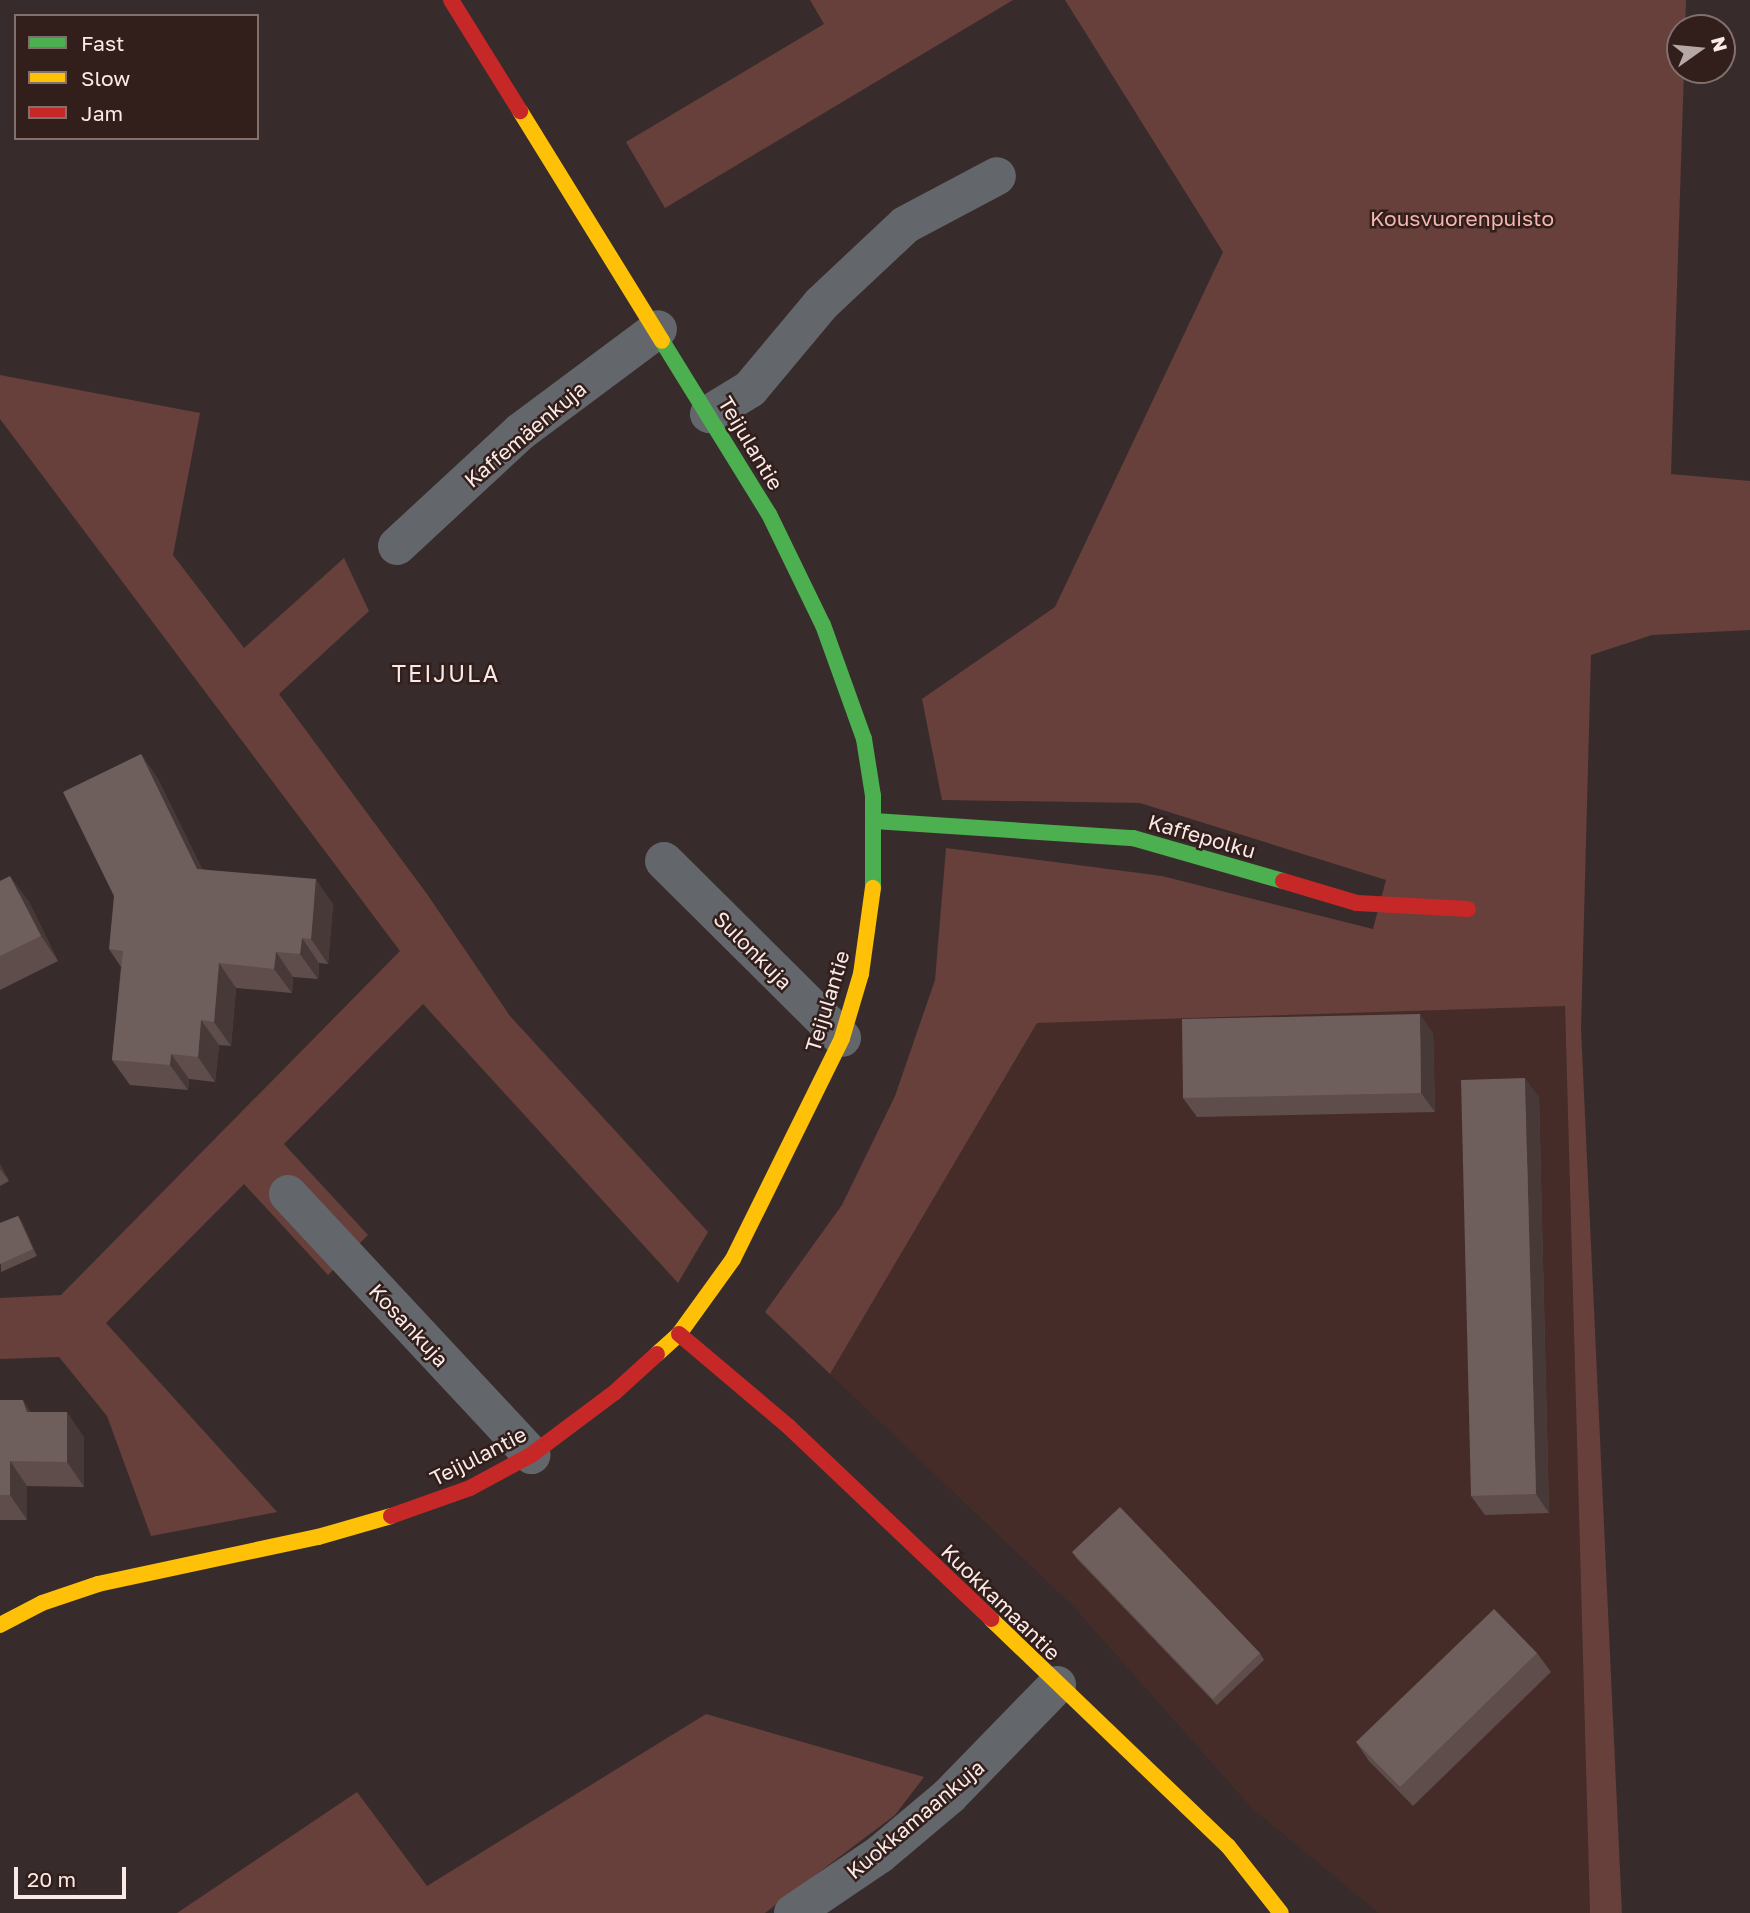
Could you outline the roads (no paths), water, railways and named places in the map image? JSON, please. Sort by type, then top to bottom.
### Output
[{"type":"street","name":"Teijulantie","points":[[0,1625],[42,1603],[98,1584],[318,1537],[412,1510],[470,1488],[531,1455],[614,1393],[679,1334],[733,1259],[842,1038],[861,974],[873,908],[874,821],[864,739],[845,678],[769,513],[658,329],[452,0]]},
{"type":"street","points":[[709,414],[750,389],[821,304],[905,225],[997,176]]},
{"type":"street","name":"Kaffemäenkuja","points":[[397,546],[520,432],[658,329]]},
{"type":"street","name":"Kaffepolku","points":[[874,821],[1133,838],[1356,903],[1468,909]]},
{"type":"street","name":"Sulonkuja","points":[[664,861],[842,1038]]},
{"type":"street","name":"Kosankuja","points":[[288,1194],[531,1455]]},
{"type":"street","name":"Kuokkamaantie","points":[[679,1334],[789,1427],[1228,1846],[1281,1913]]},
{"type":"street","name":"Kuokkamaankuja","points":[[793,1913],[878,1855],[949,1796],[1057,1685]]},
{"type":"district","name":"TEIJULA","points":[[446,673]]},
{"type":"park label","name":"Kousvuorenpuisto","points":[[1462,218]]}]
